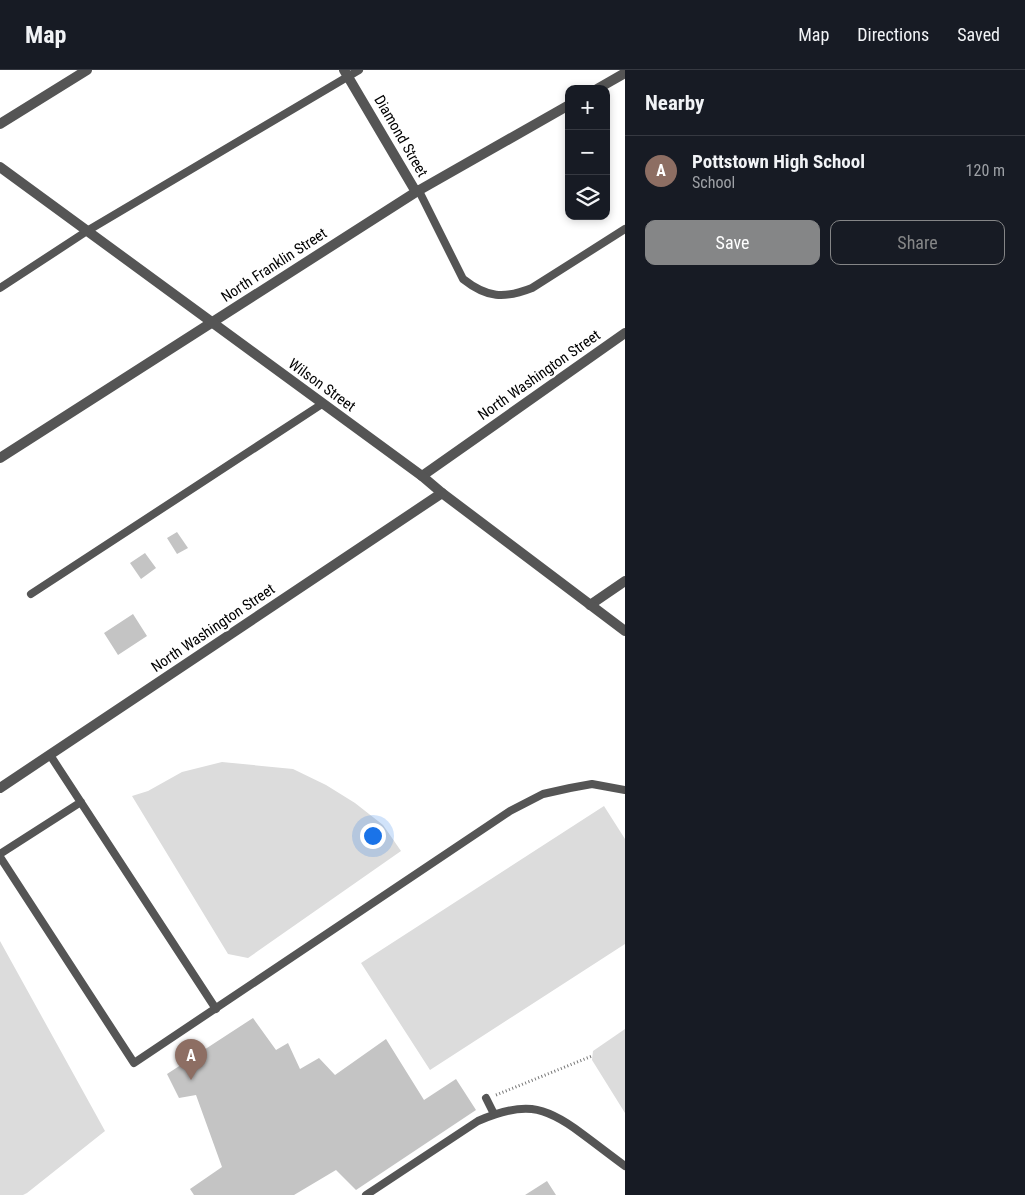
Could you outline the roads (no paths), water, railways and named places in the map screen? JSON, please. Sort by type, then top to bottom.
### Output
[{"type":"street","points":[[0,124],[87,70]]},
{"type":"street","name":"Diamond Street","points":[[346,73],[418,191]]},
{"type":"street","points":[[604,85],[625,73]]},
{"type":"street","name":"North Franklin Street","points":[[0,458],[418,191],[565,107]]},
{"type":"street","name":"Wilson Street","points":[[0,167],[422,476],[625,631]]},
{"type":"street","name":"North Washington Street","points":[[422,476],[625,333]]},
{"type":"street","name":"North Washington Street","points":[[0,788],[442,493]]},
{"type":"street","points":[[590,605],[625,581]]},
{"type":"lane","points":[[0,288],[87,231],[346,73],[360,70]]},
{"type":"lane","points":[[418,191],[463,279],[472,286],[489,294],[499,296],[519,294],[532,288],[625,229]]},
{"type":"lane","points":[[31,594],[322,404]]},
{"type":"lane","points":[[50,754],[216,1009]]},
{"type":"lane","points":[[81,802],[0,856],[134,1063],[510,811],[543,794],[570,788],[592,784],[625,790]]},
{"type":"lane","points":[[486,1098],[494,1114]]},
{"type":"lane","points":[[366,1195],[478,1121],[494,1114],[515,1109],[528,1108],[549,1112],[562,1119],[625,1166]]},
{"type":"place","name":"Pottstown High School","points":[[191,1080]]}]
